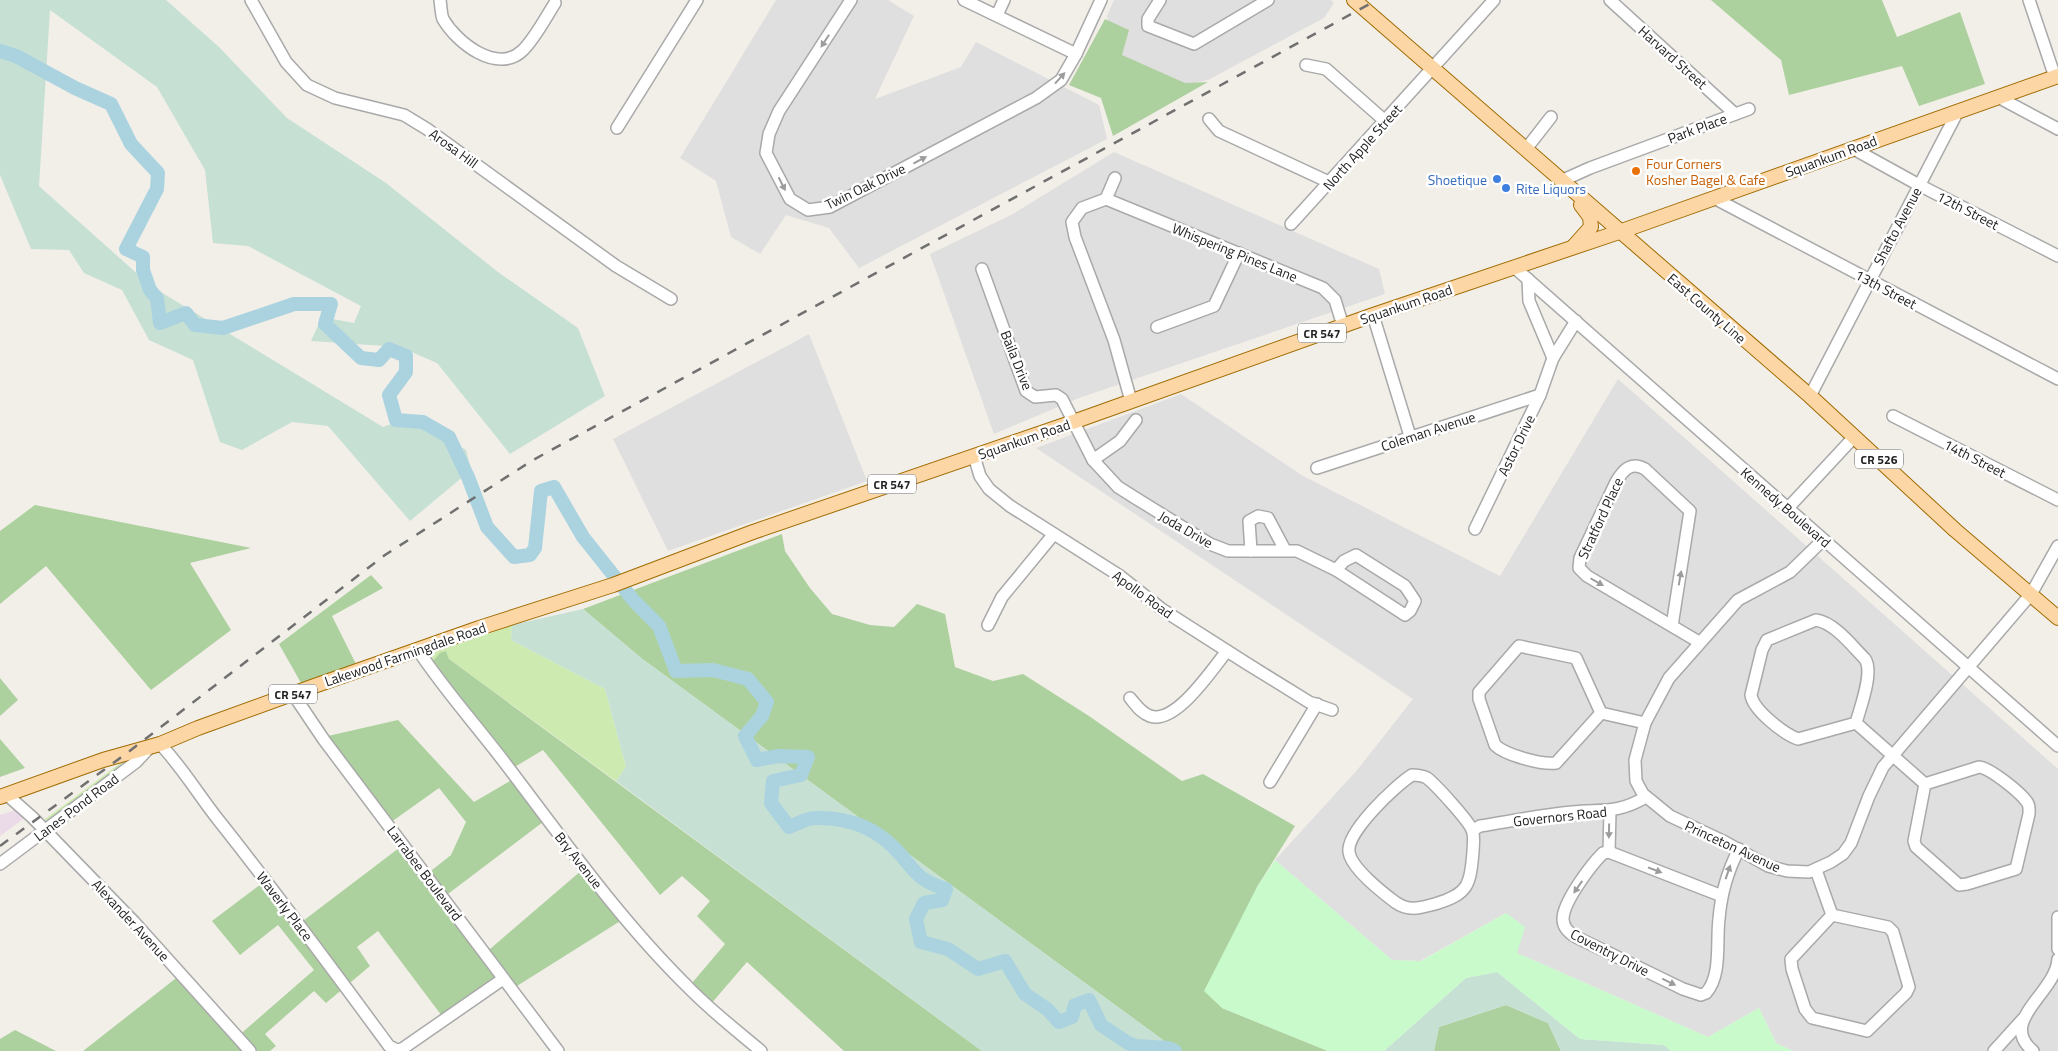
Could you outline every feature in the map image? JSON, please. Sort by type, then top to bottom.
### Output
[{"type":"main road","name":"East County Line","points":[[1354,0],[1810,396],[1955,530],[2058,618]]},
{"type":"main road","name":"Squankum Road","points":[[613,585],[752,532],[1073,422],[1373,315],[1619,232],[2057,77]]},
{"type":"main road","points":[[1574,247],[1591,227],[1590,218],[1581,208],[1579,197]]},
{"type":"main road","name":"Lakewood Farmingdale Road","points":[[3,795],[103,760],[155,745],[418,650],[613,585]]},
{"type":"street","name":"Arosa Hill","points":[[251,0],[286,62],[307,85],[336,98],[404,116],[427,129],[616,266],[671,298]]},
{"type":"street","points":[[440,0],[442,18],[457,36],[488,58],[507,59],[522,51],[555,3]]},
{"type":"street","points":[[617,128],[697,0]]},
{"type":"street","name":"Twin Oak Drive","points":[[851,0],[779,111],[770,134],[766,153],[790,199],[808,210],[830,207],[1036,98],[1061,80],[1076,54],[1101,0]]},
{"type":"street","points":[[964,0],[1076,54]]},
{"type":"street","points":[[997,16],[1004,0]]},
{"type":"street","points":[[1160,0],[1148,19],[1148,26],[1194,44],[1268,0]]},
{"type":"street","name":"North Apple Street","points":[[1291,224],[1331,183],[1431,68],[1494,0]]},
{"type":"street","name":"Harvard Street","points":[[1610,0],[1735,114]]},
{"type":"street","points":[[2029,0],[2057,77]]},
{"type":"street","points":[[1306,65],[1326,69],[1385,121]]},
{"type":"street","points":[[1998,97],[2058,129]]},
{"type":"street","name":"Park Place","points":[[1561,181],[1590,168],[1749,109]]},
{"type":"street","name":"Shafto Avenue","points":[[1810,396],[1958,111]]},
{"type":"street","points":[[1526,149],[1551,117]]},
{"type":"street","points":[[1209,119],[1219,131],[1331,183]]},
{"type":"street","name":"12th Street","points":[[1852,148],[1919,186],[2058,256]]},
{"type":"street","points":[[1115,178],[1106,199],[1082,208],[1072,222],[1075,237],[1114,340],[1131,401]]},
{"type":"street","name":"13th Street","points":[[1714,198],[2058,379]]},
{"type":"street","name":"Whispering Pines Lane","points":[[1106,199],[1323,288],[1335,300],[1343,326]]},
{"type":"street","points":[[1157,327],[1214,306],[1239,253]]},
{"type":"street","name":"Kennedy Boulevard","points":[[1514,267],[2058,746]]},
{"type":"street","name":"Baila Drive","points":[[982,269],[1026,391],[1035,397],[1060,396],[1073,422]]},
{"type":"street","points":[[1528,279],[1529,301],[1553,358]]},
{"type":"street","points":[[1373,315],[1410,436]]},
{"type":"street","name":"Astor Drive","points":[[1475,529],[1540,395],[1553,358],[1576,321]]},
{"type":"street","name":"Coleman Avenue","points":[[1316,468],[1540,395]]},
{"type":"street","name":"14th Street","points":[[1893,416],[2058,500]]},
{"type":"street","points":[[1093,460],[1120,440],[1136,420]]},
{"type":"street","name":"Joda Drive","points":[[1073,422],[1093,460],[1118,487],[1210,544],[1228,551],[1297,551],[1336,570],[1405,615],[1410,611],[1415,601],[1405,586],[1361,557],[1350,556],[1336,570]]},
{"type":"street","points":[[1788,508],[1854,437]]},
{"type":"street","name":"Apollo Road","points":[[974,456],[980,476],[989,489],[1010,506],[1120,576],[1163,610],[1227,651],[1317,704],[1332,710]]},
{"type":"street","name":"Stratford Place","points":[[1672,626],[1690,511],[1645,469],[1640,466],[1630,466],[1623,471],[1616,482],[1580,558],[1579,568],[1586,576],[1699,642]]},
{"type":"street","points":[[1251,551],[1248,526],[1249,521],[1258,516],[1268,518],[1285,550]]},
{"type":"street","points":[[988,625],[1002,597],[1053,535]]},
{"type":"street","name":"Princeton Avenue","points":[[1823,540],[1790,572],[1738,600],[1669,678],[1645,723],[1636,756],[1635,770],[1636,781],[1646,797],[1670,816],[1777,869],[1803,872],[1816,870],[1843,854],[1850,843],[1876,778],[1892,756],[2031,594],[2058,546]]},
{"type":"street","points":[[1816,620],[1824,621],[1832,628],[1867,662],[1868,676],[1856,723],[1798,739],[1757,710],[1751,696],[1762,650],[1767,640],[1816,620]]},
{"type":"street","points":[[1519,646],[1576,658],[1601,713],[1560,760],[1548,763],[1507,754],[1495,745],[1479,699],[1479,692],[1519,646]]},
{"type":"street","name":"Bry Avenue","points":[[418,650],[437,679],[484,735],[625,918],[686,986],[761,1051]]},
{"type":"street","points":[[1130,698],[1141,711],[1152,717],[1164,716],[1178,709],[1227,651]]},
{"type":"street","name":"Larrabee Boulevard","points":[[293,694],[314,727],[558,1051]]},
{"type":"street","points":[[1270,782],[1317,704]]},
{"type":"street","points":[[1601,713],[1645,723]]},
{"type":"street","points":[[1856,723],[1925,784]]},
{"type":"street","name":"Waverly Place","points":[[155,745],[180,766],[389,1046],[397,1050],[402,1049],[503,979]]},
{"type":"street","name":"Lanes Pond Road","points":[[0,864],[136,762],[155,745]]},
{"type":"street","points":[[1979,767],[1986,768],[2025,800],[2029,807],[2029,814],[2016,869],[1959,885],[1920,852],[1914,841],[1925,784],[1979,767]]},
{"type":"street","points":[[1412,775],[1427,778],[1473,830],[1469,884],[1463,892],[1449,899],[1416,909],[1405,908],[1382,892],[1358,868],[1349,852],[1352,840],[1361,824],[1389,794],[1412,775]]},
{"type":"street","name":"Alexander Avenue","points":[[3,795],[45,830],[134,922],[250,1051]]},
{"type":"street","name":"Governors Road","points":[[1473,830],[1480,826],[1573,812],[1610,811],[1629,807],[1646,797]]},
{"type":"street","points":[[1610,811],[1609,852],[1722,896]]},
{"type":"street","name":"Coventry Drive","points":[[1609,852],[1603,853],[1598,858],[1572,896],[1563,918],[1567,932],[1683,989],[1701,994],[1706,993],[1715,980],[1722,896],[1729,868],[1739,849]]},
{"type":"street","points":[[1816,870],[1832,915]]},
{"type":"street","points":[[1832,915],[1888,926],[1896,940],[1909,987],[1906,994],[1867,1031],[1862,1032],[1812,1018],[1805,1010],[1790,963],[1794,955],[1832,915]]},
{"type":"street","points":[[2058,917],[2058,949]]},
{"type":"street","points":[[1994,1051],[2054,978],[2058,959]]},
{"type":"street","points":[[2023,1018],[2020,1029],[2029,1047]]},
{"type":"shaded area","points":[[776,0],[888,0],[914,16],[875,99],[961,67],[976,42],[1099,105],[1107,139],[859,268],[829,228],[786,215],[760,254],[731,237],[716,181],[680,158]]},
{"type":"shaded area","points":[[1114,0],[1331,0],[1334,3],[1324,18],[1208,80],[1178,87],[1119,58],[1107,16]]},
{"type":"shaded area","points":[[1114,152],[1379,269],[1385,294],[1079,398],[994,434],[930,254],[1011,215]]},
{"type":"shaded area","points":[[809,334],[867,481],[668,551],[613,439]]},
{"type":"shaded area","points":[[1618,379],[2058,769],[2058,1051],[1793,1051],[1776,1043],[1759,1008],[1708,1037],[1517,953],[1506,913],[1420,961],[1392,960],[1275,860],[1358,769],[1413,699],[1036,448],[1181,394],[1303,476],[1500,576]]},
{"type":"shaded area","points":[[24,807],[30,814],[0,836],[0,815]]},
{"type":"green space","points":[[0,0],[166,0],[219,47],[287,118],[386,183],[498,272],[578,328],[605,396],[510,454],[437,363],[400,347],[311,341],[322,317],[354,323],[361,306],[248,246],[213,243],[205,170],[157,87],[50,10],[39,186],[151,286],[383,427],[408,418],[466,450],[471,470],[410,521],[328,426],[292,422],[242,450],[220,442],[193,360],[149,340],[122,290],[84,273],[69,250],[31,249],[0,175]]},
{"type":"green space","points":[[1711,0],[1882,0],[1897,37],[1960,12],[1985,84],[1919,106],[1902,66],[1789,95],[1781,60]]},
{"type":"green space","points":[[1105,19],[1129,30],[1122,55],[1185,83],[1208,82],[1113,136],[1101,98],[1069,85]]},
{"type":"green space","points":[[35,505],[251,548],[190,563],[231,630],[151,690],[46,566],[0,604],[0,531]]},
{"type":"green space","points":[[782,534],[785,551],[810,588],[832,614],[870,625],[894,627],[917,604],[945,614],[955,667],[993,681],[1023,674],[1089,716],[1182,781],[1203,774],[1295,826],[1257,887],[1222,1008],[1328,1051],[1178,1051],[641,658],[583,609]]},
{"type":"green space","points":[[371,575],[383,588],[332,616],[356,664],[301,683],[279,644]]},
{"type":"green space","points":[[583,609],[641,658],[1178,1051],[982,1051],[616,781],[626,767],[605,689],[511,640],[512,625]]},
{"type":"green space","points":[[512,625],[511,640],[605,689],[626,767],[616,781],[449,659],[446,651],[432,662],[429,658],[433,651]]},
{"type":"green space","points":[[446,651],[449,659],[982,1051],[844,1051],[747,962],[710,1005],[692,983],[725,944],[697,916],[710,901],[682,876],[660,895],[543,750],[513,768],[432,662],[440,653]]},
{"type":"green space","points":[[0,678],[18,700],[0,716]]},
{"type":"green space","points":[[398,720],[474,802],[515,778],[547,819],[440,900],[483,955],[582,870],[622,920],[509,991],[500,979],[445,1020],[378,931],[357,947],[370,966],[326,1003],[314,991],[265,1034],[276,1046],[270,1051],[83,1051],[180,975],[237,1037],[314,970],[278,925],[240,955],[212,921],[261,884],[295,927],[399,848],[422,878],[451,855],[466,822],[439,788],[387,825],[319,738]]},
{"type":"green space","points":[[0,739],[25,768],[0,777]]},
{"type":"green space","points":[[130,759],[131,761],[50,821],[44,820],[122,762]]},
{"type":"green space","points":[[1275,860],[1392,960],[1421,961],[1506,913],[1525,927],[1517,953],[1708,1037],[1759,1008],[1776,1043],[1793,1051],[1671,1051],[1664,1045],[1580,1039],[1497,972],[1466,978],[1384,1051],[1328,1051],[1222,1008],[1204,991],[1257,887]]},
{"type":"green space","points":[[1497,972],[1580,1039],[1664,1045],[1671,1051],[1561,1051],[1548,1023],[1506,1005],[1439,1027],[1434,1051],[1384,1051],[1466,978]]},
{"type":"green space","points":[[1506,1005],[1548,1023],[1561,1051],[1434,1051],[1439,1027]]},
{"type":"green space","points":[[15,1030],[56,1051],[0,1051],[0,1039]]},
{"type":"waterway","points":[[0,51],[16,56],[75,88],[111,104],[131,144],[158,173],[157,189],[126,249],[143,257],[143,270],[150,290],[157,298],[160,323],[186,313],[195,325],[223,328],[294,304],[331,304],[325,324],[361,358],[379,360],[389,349],[406,356],[406,372],[389,395],[396,420],[423,422],[449,437],[468,477],[487,527],[514,557],[530,555],[535,548],[541,491],[554,487],[583,537],[634,601],[659,626],[676,671],[713,670],[748,679],[767,702],[762,716],[745,736],[757,760],[778,756],[808,757],[801,775],[773,781],[771,803],[789,827],[815,818],[828,818],[863,826],[883,838],[925,880],[946,889],[942,900],[924,903],[916,919],[921,942],[948,949],[978,969],[1005,961],[1025,994],[1047,1009],[1059,1022],[1072,1017],[1075,1005],[1089,1000],[1101,1025],[1128,1043],[1136,1046],[1168,1048],[1175,1051]]},
{"type":"railway","points":[[0,846],[127,753],[385,555],[533,460],[1377,0]]},
{"type":"place","name":"Four Corners Kosher Bagel & Cafe","points":[[1636,171]]},
{"type":"place","name":"Shoetique","points":[[1497,179]]},
{"type":"place","name":"Rite Liquors","points":[[1506,188]]}]
